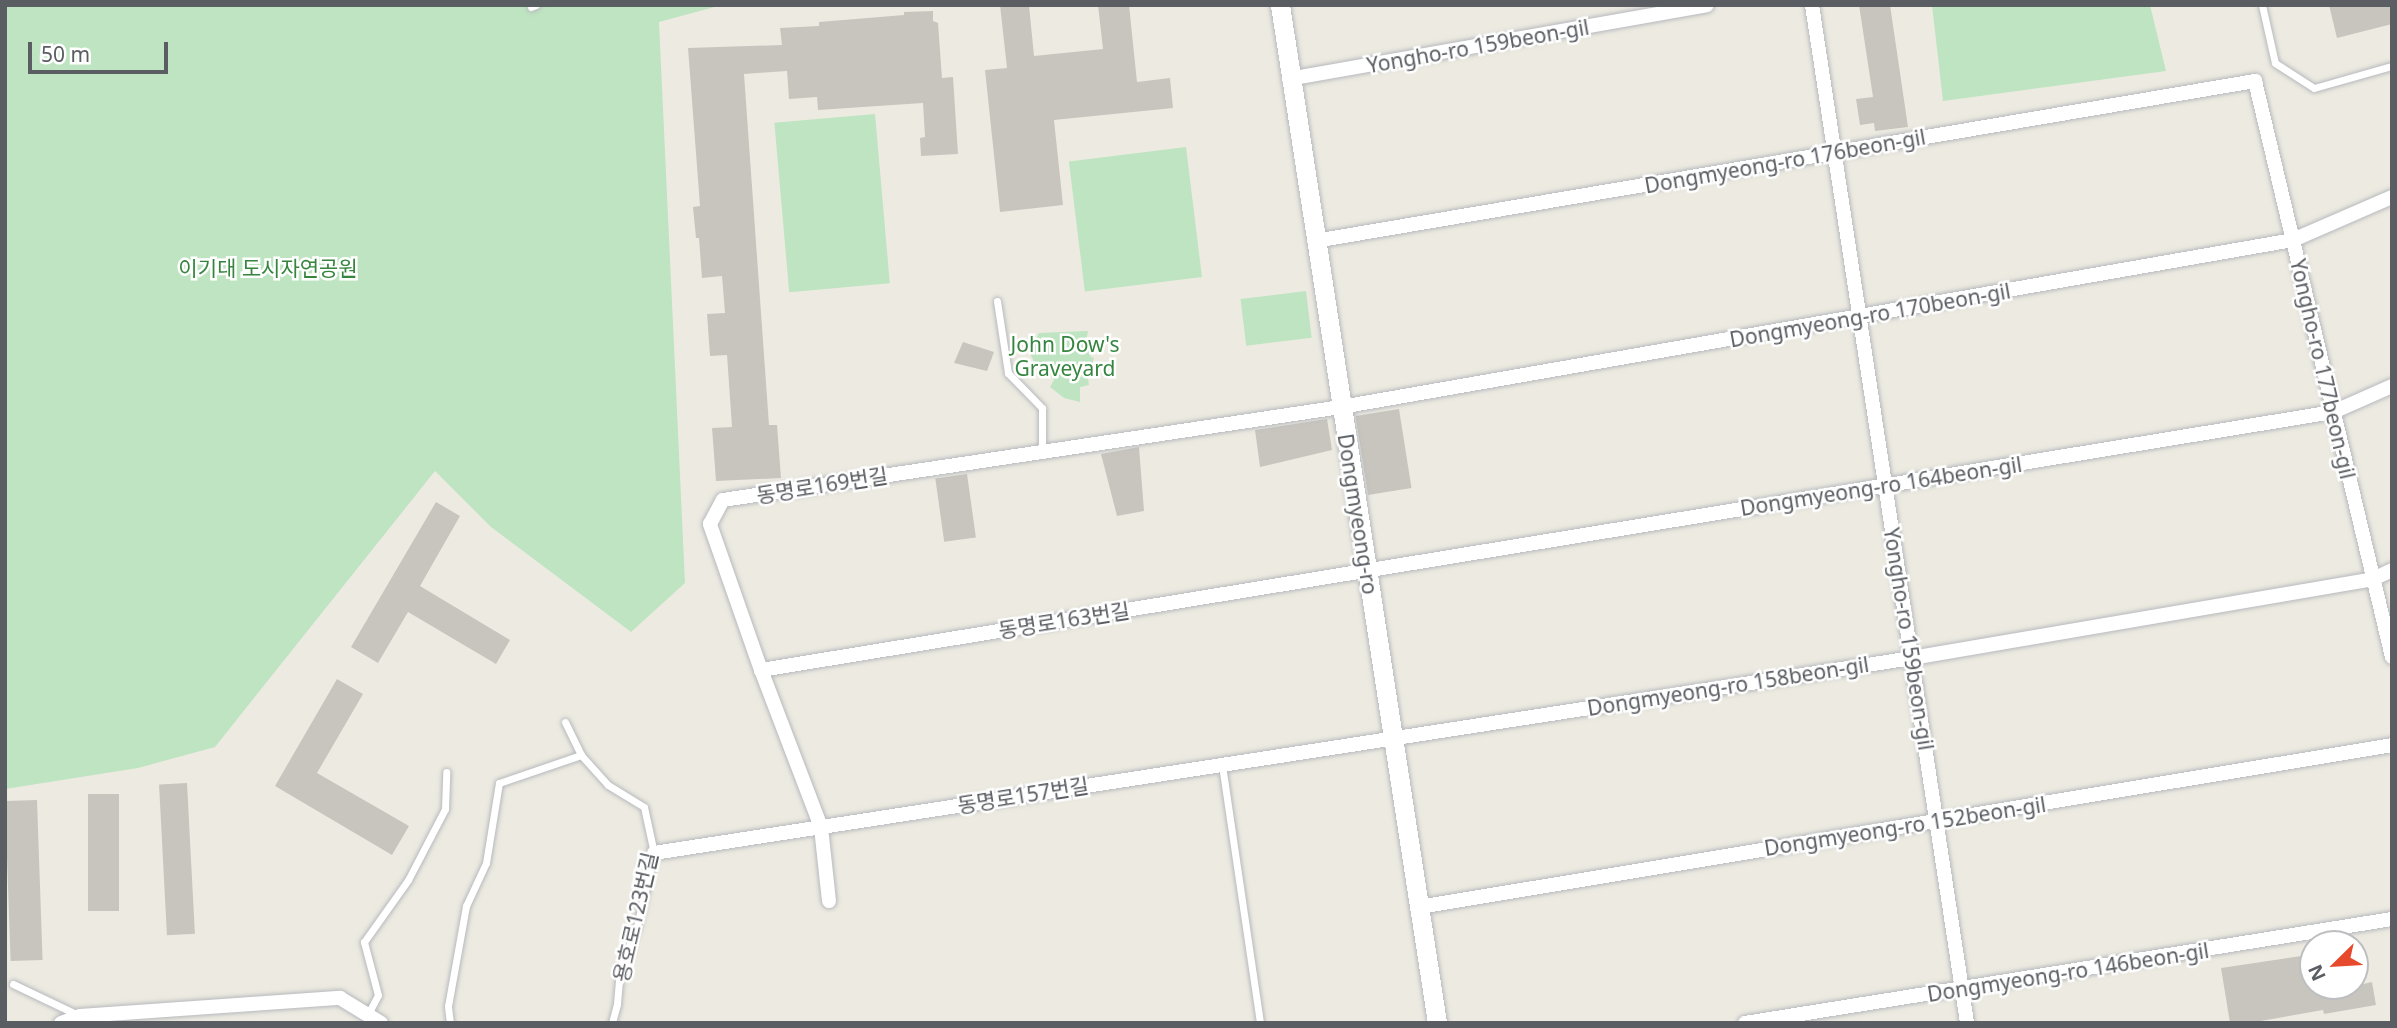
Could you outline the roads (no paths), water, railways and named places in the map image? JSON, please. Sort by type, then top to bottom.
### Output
[{"type":"street","name":"Dongmyeong-ro","points":[[1280,5],[1289,79],[1437,1023]]},
{"type":"street","name":"Yongho-ro 159beon-gil","points":[[1289,79],[1707,5]]},
{"type":"street","name":"Yongho-ro 159beon-gil","points":[[1812,5],[1967,1023]]},
{"type":"street","name":"Dongmyeong-ro 176beon-gil","points":[[1315,241],[2255,81]]},
{"type":"street","name":"Yongho-ro 177beon-gil","points":[[2255,81],[2392,657]]},
{"type":"street","name":"Dongmyeong-ro 170beon-gil","points":[[1341,407],[2293,240],[2392,197]]},
{"type":"street","name":"Dongmyeong-ro 164beon-gil","points":[[1367,570],[2333,412],[2392,386]]},
{"type":"street","name":"동명로169번길","points":[[829,901],[821,827],[761,670],[710,524],[723,500],[1341,407]]},
{"type":"street","name":"동명로163번길","points":[[761,670],[1367,570]]},
{"type":"street","name":"Dongmyeong-ro 158beon-gil","points":[[1393,738],[1912,658],[2373,579],[2392,570]]},
{"type":"street","name":"동명로157번길","points":[[654,853],[1393,738]]},
{"type":"street","name":"Dongmyeong-ro 152beon-gil","points":[[1419,907],[2392,745]]},
{"type":"street","name":"Dongmyeong-ro 146beon-gil","points":[[1745,1023],[2392,919]]},
{"type":"street","points":[[61,1023],[80,1016],[102,1019],[340,998],[375,1019]]},
{"type":"lane","points":[[2262,5],[2275,63],[2314,88],[2392,66]]},
{"type":"lane","points":[[997,301],[1009,373],[1042,408],[1042,452]]},
{"type":"lane","name":"용호로123번길","points":[[565,722],[581,755],[608,785],[644,807],[654,853],[636,926],[620,969],[617,1004],[612,1023]]},
{"type":"lane","points":[[450,1023],[448,1006],[466,906],[486,863],[499,783],[581,755]]},
{"type":"lane","points":[[1222,765],[1260,1023]]},
{"type":"lane","points":[[375,1019],[377,995],[364,942],[408,880],[445,809],[446,772]]},
{"type":"lane","points":[[13,984],[80,1016]]},
{"type":"park label","name":"이기대 도시자연공원","points":[[268,268]]},
{"type":"park label","name":"John Dow's Graveyard","points":[[1065,356]]}]
